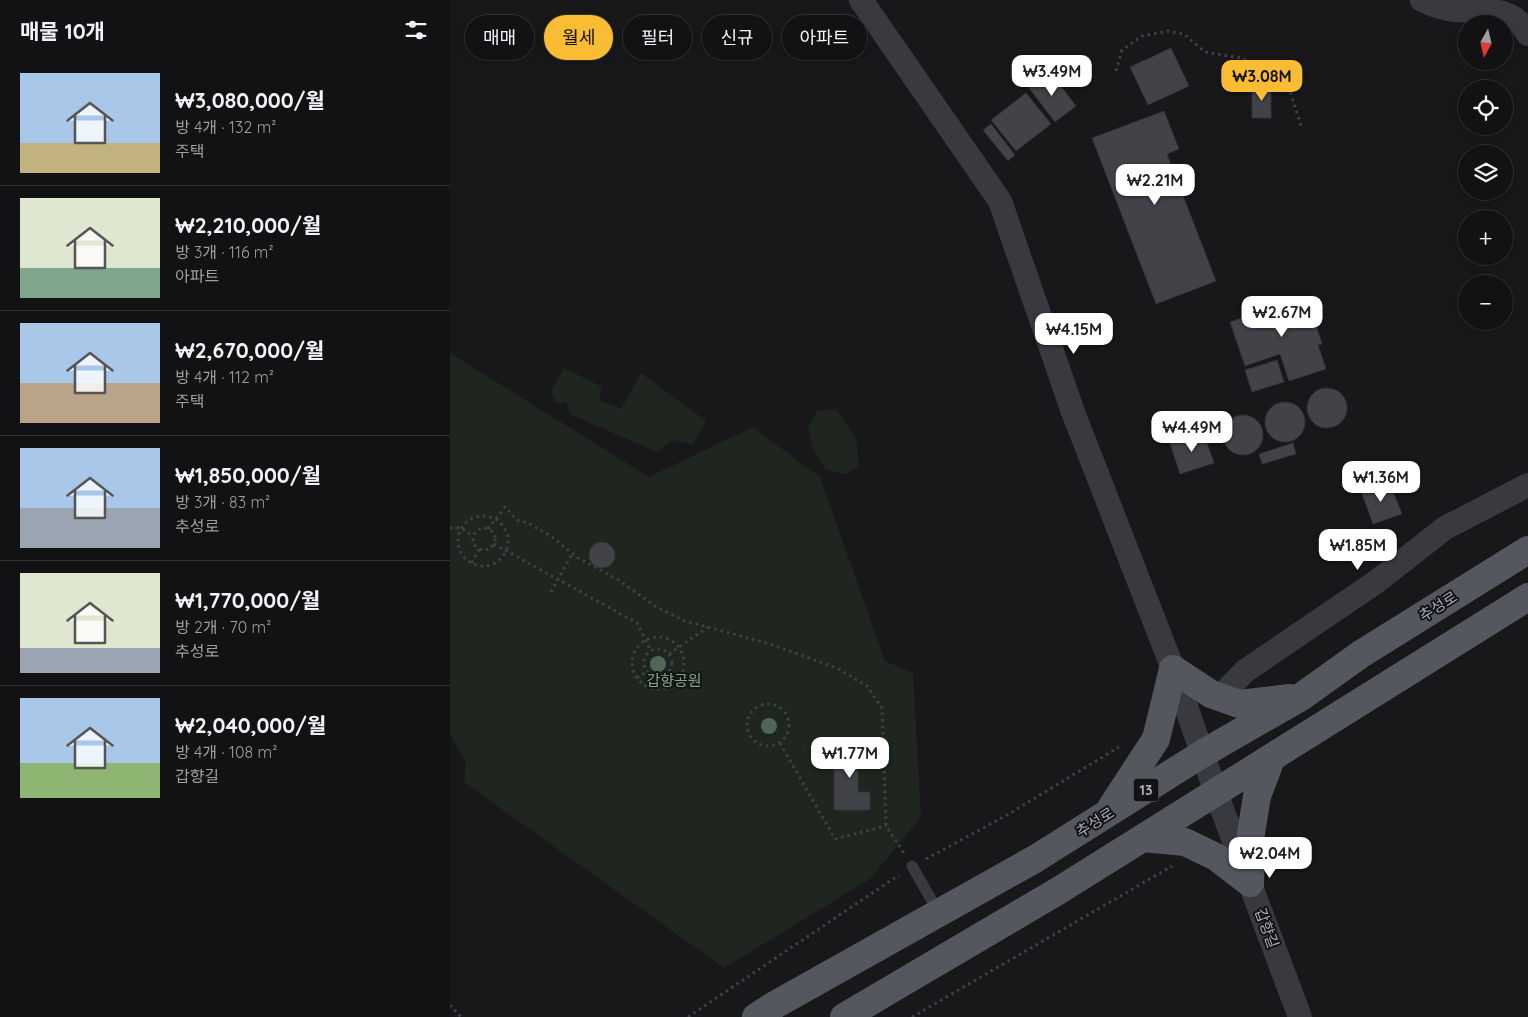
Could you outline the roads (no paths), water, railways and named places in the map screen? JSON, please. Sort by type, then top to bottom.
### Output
[{"type":"main road","name":"추성로","points":[[756,1017],[1035,859],[1202,754],[1301,697],[1361,654],[1528,550]]},
{"type":"main road","points":[[844,1017],[1058,891],[1528,597]]},
{"type":"main road","points":[[1106,815],[1156,739],[1173,668],[1211,694],[1239,704],[1301,697]]},
{"type":"main road","points":[[1250,883],[1251,833],[1257,796],[1271,759]]},
{"type":"main road","points":[[1143,838],[1185,842],[1216,857],[1250,883]]},
{"type":"street","name":"갑향길","points":[[861,0],[1000,200],[1073,412],[1173,668],[1216,793],[1300,1017]]},
{"type":"street","points":[[1422,0],[1437,7],[1454,10],[1489,9],[1499,11],[1520,22],[1528,34]]},
{"type":"street","points":[[1220,697],[1245,671],[1376,582],[1446,528],[1528,485]]},
{"type":"lane","points":[[912,866],[939,913]]},
{"type":"park label","name":"갑향공원","points":[[674,680]]}]
